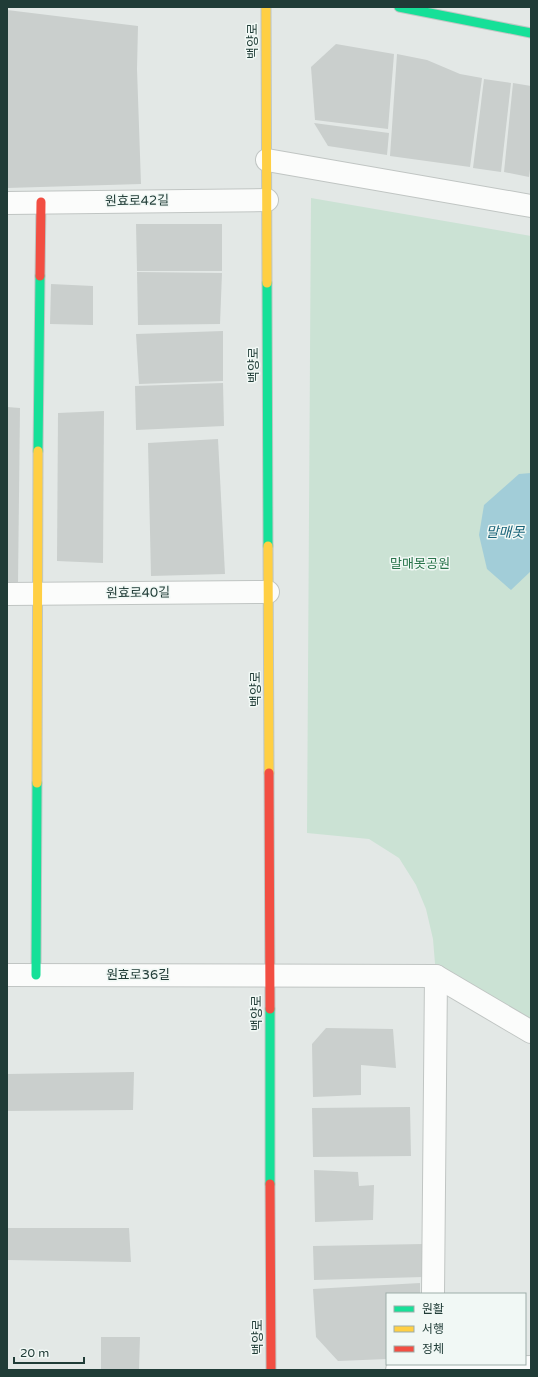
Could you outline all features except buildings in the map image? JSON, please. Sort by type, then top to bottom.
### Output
[{"type":"street","name":"백양로","points":[[266,7],[271,1370]]},
{"type":"street","points":[[399,7],[531,33]]},
{"type":"street","points":[[267,160],[531,206]]},
{"type":"street","name":"원효로42길","points":[[7,203],[267,200]]},
{"type":"street","points":[[36,975],[37,594],[41,202]]},
{"type":"street","name":"원효로40길","points":[[7,594],[268,592]]},
{"type":"street","name":"원효로36길","points":[[7,975],[436,976]]},
{"type":"street","points":[[433,1293],[436,976],[531,1032]]},
{"type":"street","points":[[397,1370],[432,1367],[531,1367]]},
{"type":"green space","name":"말매못공원","points":[[311,198],[531,236],[531,1032],[436,976],[433,939],[426,909],[416,885],[399,858],[369,839],[307,833]]},
{"type":"water","name":"말매못","points":[[531,473],[531,571],[511,590],[487,569],[479,535],[484,505],[519,474]]},
{"type":"traffic: fast","points":[[399,7],[531,33]]},
{"type":"traffic: fast","points":[[38,451],[40,276]]},
{"type":"traffic: fast","points":[[267,283],[268,546]]},
{"type":"traffic: fast","points":[[36,975],[37,783]]},
{"type":"traffic: fast","points":[[270,1009],[270,1184]]},
{"type":"traffic: slow","points":[[266,7],[267,283]]},
{"type":"traffic: slow","points":[[37,783],[38,451]]},
{"type":"traffic: slow","points":[[268,546],[269,773]]},
{"type":"traffic: jam","points":[[40,276],[41,202]]},
{"type":"traffic: jam","points":[[269,773],[270,1009]]},
{"type":"traffic: jam","points":[[270,1184],[271,1370]]}]
